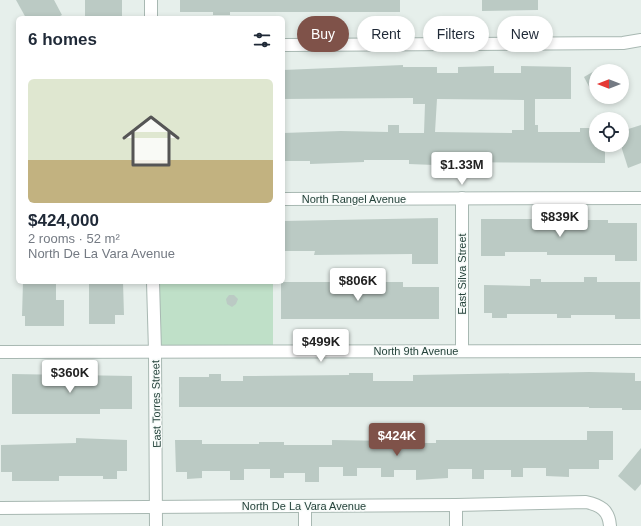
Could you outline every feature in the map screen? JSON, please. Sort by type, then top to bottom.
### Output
[{"type":"street","points":[[151,0],[151,16]]},
{"type":"street","points":[[285,45],[623,44],[641,40]]},
{"type":"street","name":"East Silva Street","points":[[462,198],[462,351]]},
{"type":"street","name":"North Rangel Avenue","points":[[285,199],[641,198]]},
{"type":"street","name":"East Torres Street","points":[[152,284],[155,352],[156,526]]},
{"type":"street","name":"North 9th Avenue","points":[[0,352],[641,351]]},
{"type":"street","name":"North De La Vara Avenue","points":[[0,508],[456,505],[586,502],[598,504],[606,511],[610,526]]},
{"type":"street","points":[[456,505],[456,526]]},
{"type":"street","points":[[304,506],[305,526]]},
{"type":"green space","points":[[153,284],[273,284],[273,351],[155,351]]},
{"type":"building","points":[[16,0],[54,0],[62,15],[60,16],[25,16]]},
{"type":"building","points":[[85,0],[122,0],[122,16],[85,16]]},
{"type":"building","points":[[180,0],[400,0],[400,12],[230,12],[230,15],[213,15],[213,12],[180,12]]},
{"type":"building","points":[[482,0],[538,0],[538,10],[482,11]]},
{"type":"building","points":[[403,65],[403,67],[437,67],[437,73],[458,73],[458,67],[494,66],[494,73],[521,73],[521,66],[571,67],[571,99],[535,99],[535,125],[538,125],[538,132],[580,132],[580,128],[589,128],[589,152],[605,152],[605,163],[434,162],[434,165],[409,164],[409,160],[364,160],[364,162],[310,164],[310,161],[285,161],[285,133],[341,131],[388,132],[388,125],[399,125],[399,133],[424,133],[425,104],[413,104],[413,98],[285,99],[285,70]],"holes":[[[437,99],[524,100],[524,130],[512,130],[512,133],[435,132]]]},
{"type":"building","points":[[589,74],[589,87],[584,77]]},
{"type":"building","points":[[641,125],[641,163],[628,168],[623,152],[629,152],[629,129]]},
{"type":"building","points":[[438,218],[438,264],[412,264],[412,254],[314,255],[315,251],[285,251],[285,221]]},
{"type":"building","points":[[481,219],[572,219],[608,220],[608,223],[637,223],[637,261],[615,261],[615,255],[547,255],[547,252],[505,252],[505,256],[481,256]]},
{"type":"building","points":[[584,277],[597,277],[597,282],[640,282],[640,319],[615,319],[615,315],[571,315],[571,318],[557,318],[557,314],[507,314],[507,318],[492,318],[492,313],[484,313],[484,285],[530,286],[530,279],[541,279],[541,282],[584,282]]},
{"type":"building","points":[[285,282],[337,282],[337,288],[379,288],[379,282],[403,282],[403,287],[439,287],[439,319],[281,319],[281,284],[285,284]]},
{"type":"building","points":[[23,284],[56,284],[56,300],[64,300],[64,326],[25,326],[25,316],[22,316]]},
{"type":"building","points":[[89,284],[123,284],[124,315],[115,315],[115,324],[89,324]]},
{"type":"building","points":[[229,295],[234,295],[238,299],[236,304],[232,307],[227,304],[226,299]]},
{"type":"building","points":[[589,372],[635,373],[635,381],[641,381],[641,410],[589,407],[179,407],[179,377],[209,377],[209,374],[221,374],[221,381],[243,381],[243,376],[349,375],[349,373],[373,373],[373,381],[413,381],[413,375]]},
{"type":"building","points":[[12,374],[132,376],[132,409],[100,409],[100,414],[12,414]]},
{"type":"building","points":[[587,431],[613,431],[613,460],[599,460],[599,469],[569,469],[569,477],[546,476],[546,468],[523,468],[523,477],[511,477],[511,470],[484,470],[484,479],[472,479],[472,469],[448,469],[448,478],[416,480],[416,470],[394,470],[394,477],[381,477],[381,468],[357,468],[357,476],[343,476],[343,467],[319,467],[319,482],[305,482],[305,473],[284,473],[284,478],[270,478],[270,469],[244,469],[244,480],[230,480],[230,471],[202,471],[202,478],[187,479],[187,472],[176,472],[175,440],[202,440],[202,444],[259,444],[259,442],[284,442],[284,445],[332,445],[332,440],[394,441],[394,443],[436,443],[436,440],[587,440]]},
{"type":"building","points":[[76,438],[127,440],[127,471],[117,471],[117,479],[103,479],[103,476],[59,476],[59,481],[12,481],[12,472],[1,472],[1,445],[76,443]]},
{"type":"building","points":[[641,448],[641,484],[635,491],[618,476]]}]
